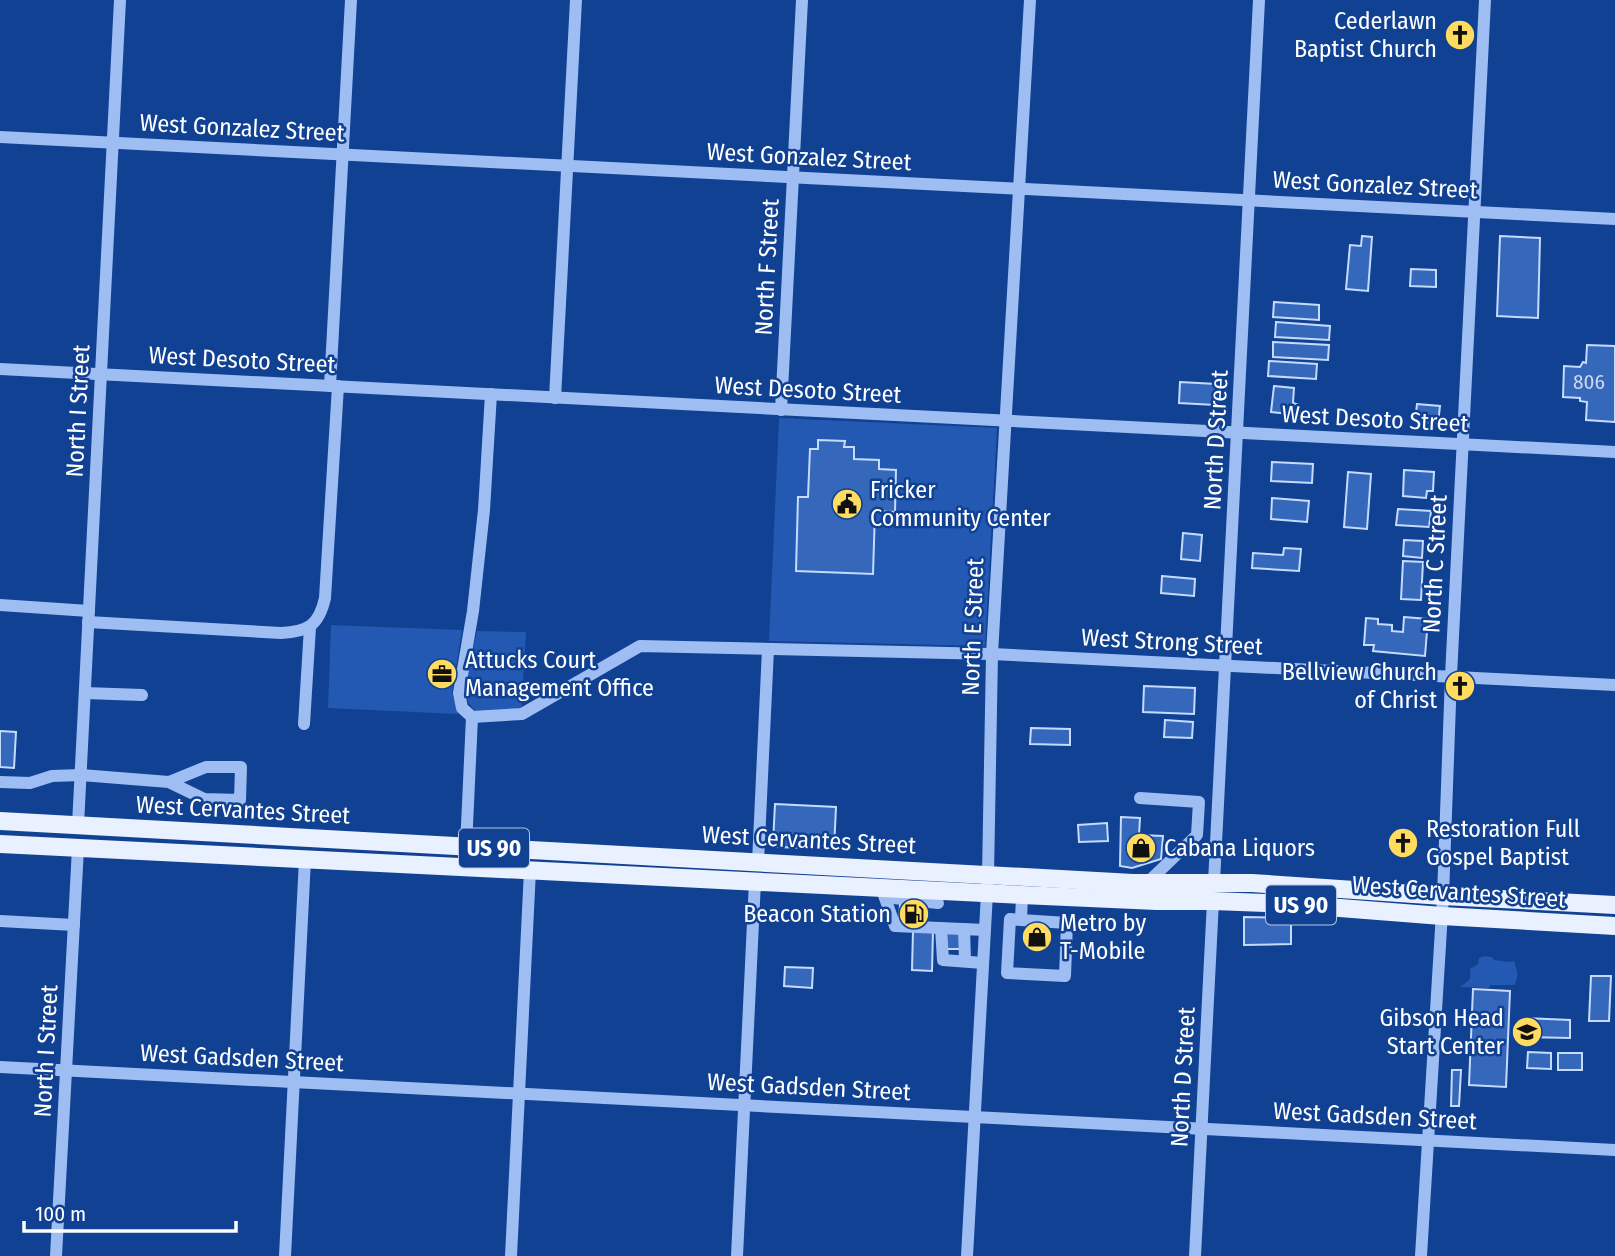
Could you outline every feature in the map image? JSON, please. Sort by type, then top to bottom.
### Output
[{"type":"main road","name":"West Cervantes Street","points":[[0,821],[758,862],[987,884],[1214,882],[1615,905]]},
{"type":"main road","name":"West Cervantes Street","points":[[0,844],[755,881],[938,897],[987,884],[1022,895],[1289,904],[1615,926]]},
{"type":"main road","points":[[350,861],[368,853],[384,852],[452,855],[466,847]]},
{"type":"main road","points":[[530,870],[534,862],[542,859],[617,863],[645,856]]},
{"type":"street","name":"North I Street","points":[[78,825],[120,0]]},
{"type":"street","points":[[304,724],[310,628],[322,610],[326,598],[342,154],[351,0]]},
{"type":"street","points":[[555,398],[576,0]]},
{"type":"street","name":"North F Street","points":[[780,410],[802,0]]},
{"type":"street","name":"North E Street","points":[[967,1256],[985,934],[992,654],[1030,0]]},
{"type":"street","name":"North D Street","points":[[1214,882],[1259,0]]},
{"type":"street","name":"North C Street","points":[[1421,1256],[1443,896],[1451,676],[1485,0]]},
{"type":"street","name":"West Gonzalez Street","points":[[0,137],[1615,219]]},
{"type":"street","name":"West Desoto Street","points":[[0,369],[1615,452]]},
{"type":"street","points":[[466,847],[472,717],[462,708],[459,693],[473,611],[484,510],[491,394]]},
{"type":"street","points":[[0,605],[89,617],[281,633],[294,633],[310,628]]},
{"type":"street","name":"West Strong Street","points":[[472,717],[522,714],[640,646],[992,654],[1615,685]]},
{"type":"street","points":[[758,862],[768,649]]},
{"type":"street","points":[[85,693],[142,695]]},
{"type":"street","points":[[0,782],[30,783],[52,776],[81,775],[169,782],[204,799],[240,800],[241,767],[206,766],[169,782]]},
{"type":"street","points":[[1140,798],[1199,802],[1197,835],[1147,883]]},
{"type":"street","points":[[1197,820],[1217,821]]},
{"type":"street","name":"North I Street","points":[[56,1256],[78,848]]},
{"type":"street","points":[[285,1256],[304,859]]},
{"type":"street","points":[[511,1256],[530,870]]},
{"type":"street","points":[[737,1256],[755,881]]},
{"type":"street","points":[[883,892],[895,926],[964,929],[1009,941]]},
{"type":"street","points":[[1021,920],[1022,895]]},
{"type":"street","points":[[938,897],[938,928],[943,960],[983,963]]},
{"type":"street","name":"North D Street","points":[[1195,1256],[1213,901]]},
{"type":"street","points":[[1010,919],[1021,920],[1067,923],[1065,976],[1007,973],[1010,919]]},
{"type":"street","points":[[0,920],[74,925]]},
{"type":"street","points":[[964,929],[965,961]]},
{"type":"street","name":"West Gadsden Street","points":[[0,1067],[1615,1150]]},
{"type":"shaded area","points":[[779,418],[997,428],[985,646],[769,641]]},
{"type":"shaded area","points":[[331,625],[462,630],[452,692],[458,714],[328,708]]},
{"type":"shaded area","points":[[477,631],[526,632],[521,717],[478,715],[469,703],[468,677]]},
{"type":"shaded area","points":[[1485,956],[1494,960],[1514,961],[1518,973],[1515,985],[1460,987],[1469,980],[1470,969],[1478,964],[1479,958]]},
{"type":"building","points":[[1362,236],[1372,237],[1368,291],[1346,289],[1350,245],[1361,246]]},
{"type":"building","points":[[1500,236],[1540,238],[1538,318],[1497,316]]},
{"type":"building","points":[[1411,269],[1436,270],[1436,287],[1410,286]]},
{"type":"building","points":[[1274,302],[1319,305],[1319,320],[1273,317]]},
{"type":"building","points":[[1276,322],[1330,326],[1329,340],[1275,337]]},
{"type":"building","points":[[1273,342],[1329,345],[1328,360],[1273,357]]},
{"type":"building","points":[[1587,345],[1615,346],[1615,422],[1586,420],[1587,402],[1580,401],[1580,398],[1563,397],[1564,366],[1580,367],[1583,362],[1586,363]]},
{"type":"building","points":[[1269,361],[1317,364],[1316,379],[1268,376]]},
{"type":"building","points":[[1180,382],[1216,384],[1215,405],[1179,403]]},
{"type":"building","points":[[1274,386],[1294,388],[1293,403],[1299,405],[1299,415],[1271,412]]},
{"type":"building","points":[[1417,404],[1440,406],[1438,423],[1415,422]]},
{"type":"building","name":"Fricker Community Center","points":[[818,440],[845,441],[844,447],[854,447],[854,459],[879,460],[879,469],[896,470],[895,512],[875,511],[873,574],[796,571],[798,497],[808,497],[810,449],[818,449]]},
{"type":"building","points":[[1272,462],[1313,464],[1312,483],[1271,481]]},
{"type":"building","points":[[1404,470],[1434,472],[1433,491],[1427,491],[1426,498],[1403,496]]},
{"type":"building","points":[[1348,472],[1371,474],[1367,529],[1344,527]]},
{"type":"building","points":[[1272,498],[1309,501],[1307,522],[1271,519]]},
{"type":"building","points":[[1398,509],[1431,511],[1429,527],[1396,525]]},
{"type":"building","points":[[1183,533],[1202,535],[1200,561],[1181,559]]},
{"type":"building","points":[[1404,540],[1423,541],[1422,558],[1403,556]]},
{"type":"building","points":[[1284,548],[1301,549],[1299,571],[1252,568],[1253,553],[1283,555]]},
{"type":"building","points":[[1403,561],[1423,562],[1421,600],[1401,599]]},
{"type":"building","points":[[1162,576],[1195,579],[1194,596],[1161,593]]},
{"type":"building","points":[[1404,617],[1428,619],[1425,656],[1373,651],[1374,645],[1364,645],[1366,618],[1378,619],[1378,624],[1392,625],[1392,631],[1403,632]]},
{"type":"building","points":[[1144,686],[1195,688],[1194,714],[1143,712]]},
{"type":"building","points":[[1165,720],[1193,722],[1192,738],[1164,737]]},
{"type":"building","points":[[1031,728],[1070,729],[1070,745],[1030,744]]},
{"type":"building","points":[[0,731],[16,732],[14,768],[0,767]]},
{"type":"building","points":[[775,804],[836,807],[834,849],[776,847],[773,843]]},
{"type":"building","name":"Cabana Liquors","points":[[1121,817],[1140,818],[1139,835],[1163,836],[1161,859],[1132,868],[1120,866]]},
{"type":"building","points":[[1107,823],[1108,841],[1079,842],[1078,825]]},
{"type":"building","points":[[900,905],[927,907],[926,922],[899,920]]},
{"type":"building","points":[[1244,917],[1291,918],[1291,944],[1244,945]]},
{"type":"building","points":[[913,931],[933,931],[932,971],[912,970]]},
{"type":"building","points":[[945,932],[961,932],[961,949],[946,949]]},
{"type":"building","points":[[785,967],[813,968],[812,988],[784,986]]},
{"type":"building","points":[[1591,976],[1611,976],[1609,1021],[1589,1021]]},
{"type":"building","points":[[1473,989],[1510,991],[1506,1087],[1469,1085]]},
{"type":"building","points":[[1524,1018],[1570,1020],[1570,1038],[1523,1037]]},
{"type":"building","points":[[1528,1052],[1551,1053],[1551,1069],[1527,1068]]},
{"type":"building","points":[[1558,1053],[1582,1053],[1582,1070],[1558,1070]]},
{"type":"building","points":[[1452,1070],[1461,1070],[1459,1106],[1451,1106]]},
{"type":"place","name":"Cederlawn Baptist Church","points":[[1460,35]]},
{"type":"place","name":"Fricker Community Center","points":[[847,504]]},
{"type":"place","name":"Attucks Court Management Office","points":[[442,674]]},
{"type":"place","name":"Bellview Church of Christ","points":[[1460,686]]},
{"type":"place","name":"Restoration Full Gospel Baptist","points":[[1403,843]]},
{"type":"place","name":"Cabana Liquors","points":[[1141,848]]},
{"type":"place","name":"Beacon Station","points":[[914,914]]},
{"type":"place","name":"Metro by T-Mobile","points":[[1037,937]]},
{"type":"place","name":"Gibson Head Start Center","points":[[1527,1032]]}]
